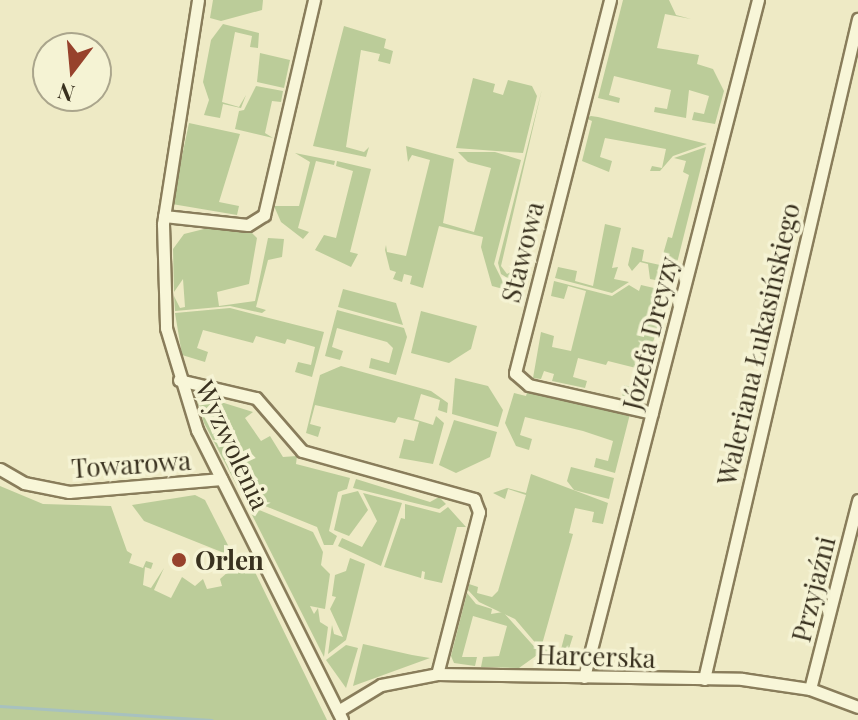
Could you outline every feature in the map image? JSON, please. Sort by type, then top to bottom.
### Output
[{"type":"street","name":"Wyzwolenia","points":[[198,0],[164,216],[163,307],[179,380],[221,479],[340,716]]},
{"type":"street","points":[[164,216],[248,225],[264,215],[314,0]]},
{"type":"street","name":"Stawowa","points":[[610,0],[516,367],[517,378],[529,385],[652,413]]},
{"type":"street","name":"Józefa Dreyzy","points":[[584,677],[758,0]]},
{"type":"street","name":"Waleriana Łukasińskiego","points":[[704,679],[858,19]]},
{"type":"street","points":[[179,380],[256,398],[302,451],[474,499],[479,512],[437,674]]},
{"type":"street","name":"Towarowa","points":[[0,469],[24,483],[69,492],[221,479]]},
{"type":"street","name":"Przyjaźni","points":[[810,689],[858,500]]},
{"type":"street","name":"Harcerska","points":[[340,716],[381,685],[437,674],[704,679],[810,689],[858,707]]},
{"type":"green space","points":[[213,0],[263,0],[262,10],[221,21],[210,18]]},
{"type":"green space","points":[[623,0],[669,0],[676,15],[691,19],[665,14],[657,48],[699,55],[697,64],[713,69],[724,91],[715,124],[692,120],[694,112],[704,114],[709,96],[689,90],[686,118],[654,112],[655,107],[667,109],[671,90],[614,76],[609,95],[620,98],[619,103],[598,98]]},
{"type":"green space","points":[[223,24],[259,33],[258,48],[250,47],[252,36],[235,32],[222,102],[239,107],[246,95],[241,108],[223,104],[220,118],[204,115],[209,100],[203,82],[211,40]]},
{"type":"green space","points":[[344,26],[386,39],[384,48],[393,51],[390,64],[378,61],[380,54],[361,50],[346,147],[364,152],[369,147],[366,157],[313,146]]},
{"type":"green space","points":[[260,53],[290,60],[284,88],[257,82]]},
{"type":"green space","points":[[473,78],[495,84],[493,92],[503,95],[508,80],[532,86],[537,96],[523,153],[456,148]]},
{"type":"green space","points":[[256,86],[283,91],[281,102],[272,101],[265,133],[273,138],[235,129],[239,111],[244,110]]},
{"type":"green space","points":[[542,89],[501,266],[507,274],[520,266],[528,268],[525,279],[511,280],[501,274],[498,263]]},
{"type":"green space","points":[[591,116],[707,144],[673,156],[660,171],[650,171],[652,166],[662,168],[666,149],[605,138],[600,157],[612,161],[609,172],[582,161],[592,121],[585,118]]},
{"type":"green space","points":[[189,123],[240,134],[219,202],[239,206],[237,215],[172,204]]},
{"type":"green space","points":[[406,146],[454,159],[443,223],[474,232],[491,168],[468,162],[458,152],[495,152],[521,160],[494,264],[507,290],[492,286],[481,247],[483,237],[439,226],[423,288],[410,284],[412,276],[404,274],[402,282],[393,279],[396,272],[390,270],[385,250],[386,245],[387,252],[406,256],[430,160],[412,155],[408,162]]},
{"type":"green space","points":[[706,147],[672,283],[650,279],[648,264],[640,262],[632,271],[628,265],[632,247],[644,250],[642,261],[660,265],[668,237],[672,238],[689,175],[683,172],[686,161],[674,158]]},
{"type":"green space","points":[[295,153],[335,161],[334,165],[316,161],[298,228],[309,232],[303,239],[281,222],[274,206],[299,206],[310,162]]},
{"type":"green space","points":[[337,161],[371,169],[350,252],[358,254],[351,267],[315,250],[324,235],[336,238],[353,171],[336,166]]},
{"type":"green space","points":[[605,224],[621,228],[612,268],[618,267],[614,279],[629,282],[612,293],[555,278],[558,267],[577,271],[575,281],[593,286]]},
{"type":"green space","points":[[212,227],[250,231],[257,238],[249,284],[217,292],[219,306],[255,301],[268,238],[284,239],[282,257],[268,260],[256,307],[266,310],[262,313],[230,306],[175,311],[174,296],[180,308],[185,307],[183,279],[174,292],[173,249],[184,234]]},
{"type":"green space","points":[[554,281],[612,296],[629,285],[639,291],[641,285],[667,291],[638,398],[622,397],[624,385],[635,388],[640,369],[608,361],[606,365],[578,358],[573,377],[587,381],[585,388],[552,381],[554,374],[544,371],[541,379],[533,378],[541,332],[554,336],[552,347],[571,351],[586,291],[568,286],[564,299],[551,296]]},
{"type":"green space","points":[[343,289],[396,303],[403,325],[338,307]]},
{"type":"green space","points":[[230,308],[324,332],[312,377],[295,372],[298,362],[311,365],[315,347],[287,339],[285,344],[256,336],[253,343],[203,330],[197,348],[208,352],[205,362],[182,355],[175,313]]},
{"type":"green space","points":[[337,310],[404,328],[407,337],[396,375],[369,368],[371,358],[389,363],[393,348],[387,342],[337,328],[332,347],[343,351],[340,360],[325,356]]},
{"type":"green space","points":[[421,311],[477,326],[471,349],[449,363],[411,353]]},
{"type":"green space","points":[[341,366],[431,391],[448,403],[447,413],[438,410],[440,400],[421,394],[414,419],[433,425],[436,416],[444,423],[433,464],[399,458],[404,439],[414,441],[419,422],[398,417],[395,423],[315,405],[310,424],[321,427],[318,437],[306,433],[320,375]]},
{"type":"green space","points":[[455,378],[488,386],[503,410],[498,427],[452,414]]},
{"type":"green space","points":[[528,389],[630,414],[615,473],[594,467],[596,458],[608,461],[613,441],[583,431],[525,417],[520,435],[532,439],[529,450],[516,446],[505,423],[514,393],[526,396]]},
{"type":"green space","points":[[207,390],[208,398],[253,412],[245,418],[261,441],[270,436],[283,457],[297,456],[296,464],[350,478],[347,489],[338,492],[329,531],[337,536],[333,545],[324,545],[317,527],[243,497],[204,423],[197,401]]},
{"type":"green space","points":[[454,420],[497,432],[490,457],[456,473],[439,465]]},
{"type":"green space","points":[[571,467],[614,478],[609,499],[574,490],[567,481]]},
{"type":"green space","points":[[531,474],[608,503],[603,524],[592,522],[594,512],[575,508],[569,533],[573,534],[541,648],[560,653],[565,634],[573,636],[566,658],[544,653],[515,619],[479,602],[468,590],[469,584],[478,587],[477,593],[492,597],[498,591],[526,495],[508,489],[505,499],[493,493],[507,488],[526,493]]},
{"type":"green space","points":[[356,479],[430,502],[439,497],[446,504],[439,509],[353,488]]},
{"type":"green space","points":[[0,486],[43,504],[111,506],[127,551],[132,554],[129,563],[143,568],[146,561],[153,563],[151,569],[145,567],[143,585],[151,588],[164,568],[154,590],[171,598],[182,577],[195,586],[203,579],[207,589],[222,586],[220,579],[228,572],[254,570],[327,720],[0,720]]},
{"type":"green space","points":[[358,491],[368,510],[349,536],[334,530],[342,495]]},
{"type":"green space","points":[[363,493],[402,503],[381,566],[338,546],[342,538],[362,547],[377,521]]},
{"type":"green space","points":[[195,495],[205,500],[234,557],[144,521],[132,505]]},
{"type":"green space","points":[[405,504],[440,513],[448,507],[466,527],[457,527],[442,583],[424,579],[425,572],[422,571],[421,578],[384,567],[401,518],[405,519]]},
{"type":"green space","points":[[247,505],[313,532],[323,552],[321,565],[330,574],[325,609],[310,606],[314,614],[318,608],[320,622],[328,627],[324,657]]},
{"type":"green space","points":[[350,558],[365,564],[346,640],[328,654],[332,625],[334,634],[343,637],[330,609],[336,597],[332,596],[335,575],[346,571]]},
{"type":"green space","points":[[467,593],[476,604],[492,609],[491,614],[503,612],[540,653],[519,668],[481,667],[483,657],[499,656],[507,626],[473,616],[462,657],[477,657],[475,666],[454,663],[451,656]]},
{"type":"green space","points":[[363,644],[412,655],[430,658],[353,686]]},
{"type":"green space","points":[[346,645],[358,648],[346,688],[326,660]]},
{"type":"waterway","points":[[0,706],[212,720]]},
{"type":"place","name":"Orlen","points":[[179,560]]}]
